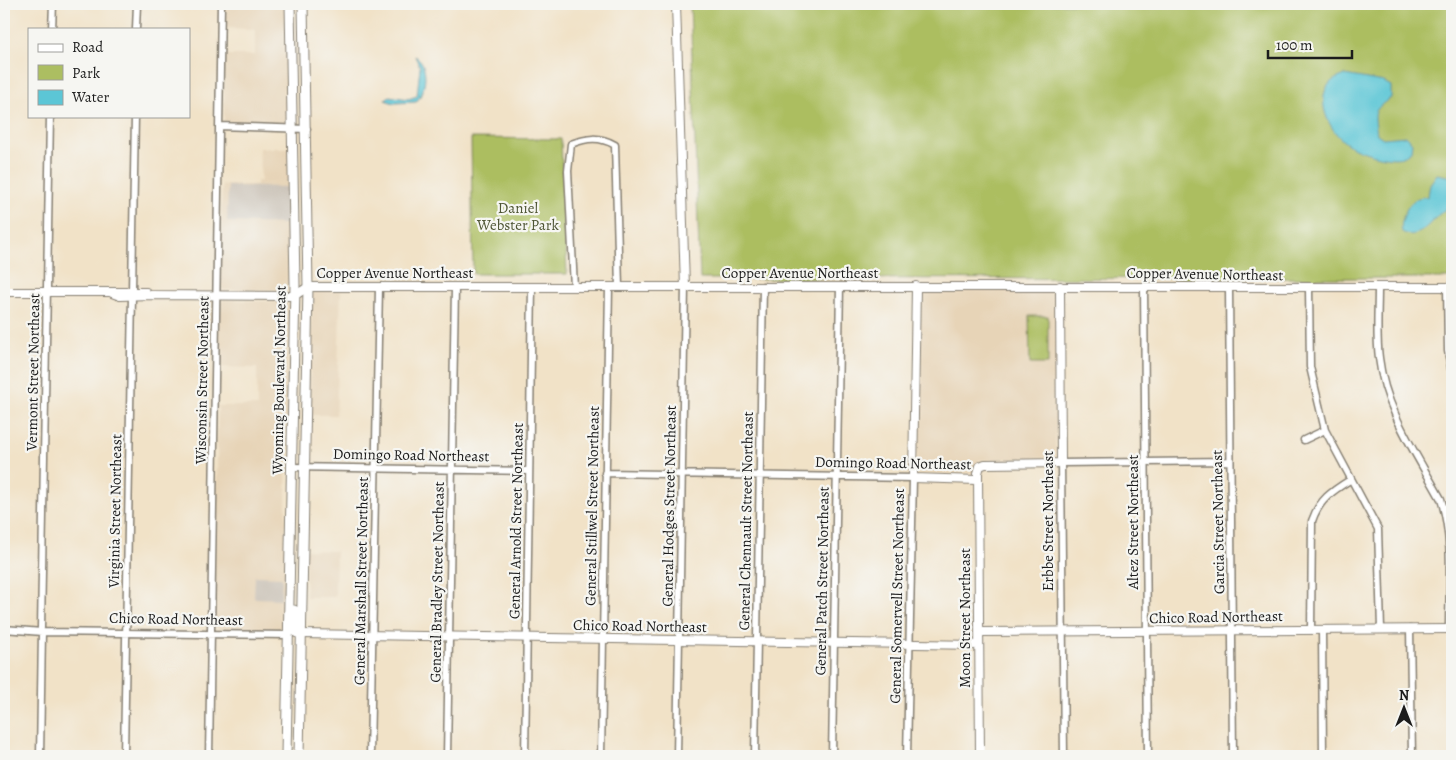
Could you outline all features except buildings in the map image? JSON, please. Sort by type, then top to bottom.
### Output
[{"type":"main road","name":"Wyoming Boulevard Northeast","points":[[286,756],[294,296],[294,128],[290,4]]},
{"type":"main road","name":"Wyoming Boulevard Northeast","points":[[299,756],[308,287],[307,129],[303,4]]},
{"type":"main road","points":[[289,588],[294,601],[294,628],[301,634]]},
{"type":"main road","points":[[288,634],[295,640],[295,681],[301,690]]},
{"type":"street","points":[[52,4],[52,28]]},
{"type":"street","points":[[136,28],[137,4]]},
{"type":"street","name":"Wisconsin Street Northeast","points":[[209,756],[221,4]]},
{"type":"street","points":[[676,4],[685,287]]},
{"type":"street","name":"Vermont Street Northeast","points":[[40,756],[50,118]]},
{"type":"street","name":"Virginia Street Northeast","points":[[124,756],[135,118]]},
{"type":"street","points":[[220,126],[307,129]]},
{"type":"street","points":[[574,287],[569,162],[571,144],[587,138],[604,139],[614,145],[619,287]]},
{"type":"street","name":"General Chennault Street Northeast","points":[[754,756],[763,286]]},
{"type":"street","name":"General Patch Street Northeast","points":[[832,756],[840,286]]},
{"type":"street","name":"General Somervell Street Northeast","points":[[907,756],[916,286]]},
{"type":"street","name":"Erbbe Street Northeast","points":[[1060,286],[1064,756]]},
{"type":"street","name":"Copper Avenue Northeast","points":[[294,296],[308,287],[1449,287]]},
{"type":"street","name":"General Marshall Street Northeast","points":[[370,756],[379,287]]},
{"type":"street","name":"General Arnold Street Northeast","points":[[525,756],[532,287]]},
{"type":"street","name":"General Stillwel Street Northeast","points":[[601,756],[609,287]]},
{"type":"street","name":"General Hodges Street Northeast","points":[[677,756],[685,287]]},
{"type":"street","name":"Altez Street Northeast","points":[[1144,287],[1148,756]]},
{"type":"street","points":[[1449,287],[1448,351],[1452,374]]},
{"type":"street","name":"General Bradley Street Northeast","points":[[447,756],[455,288]]},
{"type":"street","name":"Garcia Street Northeast","points":[[1228,288],[1233,756]]},
{"type":"street","points":[[1308,288],[1310,367],[1325,430],[1350,480],[1378,529],[1381,629]]},
{"type":"street","points":[[1378,288],[1378,356],[1387,395],[1397,420],[1441,498],[1444,510],[1448,534],[1451,629]]},
{"type":"street","points":[[4,292],[294,296]]},
{"type":"street","points":[[1304,440],[1325,430]]},
{"type":"street","name":"Domingo Road Northeast","points":[[606,473],[977,480],[979,468],[985,464],[1229,461]]},
{"type":"street","name":"Domingo Road Northeast","points":[[292,467],[529,471]]},
{"type":"street","name":"Moon Street Northeast","points":[[977,480],[980,756]]},
{"type":"street","points":[[1311,630],[1312,521],[1319,504],[1326,496],[1350,480]]},
{"type":"street","name":"Chico Road Northeast","points":[[4,629],[288,634]]},
{"type":"street","points":[[1410,629],[1412,756]]},
{"type":"street","name":"Chico Road Northeast","points":[[980,632],[1451,629]]},
{"type":"street","points":[[1322,630],[1323,756]]},
{"type":"street","name":"Chico Road Northeast","points":[[301,634],[979,645]]},
{"type":"shaded area","points":[[225,4],[285,4],[289,123],[224,121],[224,55],[255,55],[255,29],[225,28]]},
{"type":"shaded area","points":[[259,148],[290,148],[289,289],[223,290],[220,286],[222,185],[257,185],[257,181],[261,181]]},
{"type":"shaded area","points":[[228,186],[287,187],[286,224],[227,222]]},
{"type":"shaded area","points":[[314,290],[341,291],[336,415],[309,415],[312,292]]},
{"type":"shaded area","points":[[919,290],[1057,290],[1055,457],[979,460],[974,473],[917,473]]},
{"type":"shaded area","points":[[224,300],[286,302],[289,305],[284,628],[280,630],[219,629],[214,626],[218,406],[257,406],[257,368],[218,367],[219,304]]},
{"type":"shaded area","points":[[305,550],[336,551],[335,597],[306,597]]},
{"type":"shaded area","points":[[255,576],[282,577],[281,599],[254,598]]},
{"type":"shaded area","points":[[528,751],[562,752],[562,756],[528,756]]},
{"type":"green space","points":[[690,4],[1452,4],[1452,278],[700,279]]},
{"type":"green space","name":"Daniel Webster Park","points":[[471,138],[561,139],[567,274],[473,274]]},
{"type":"green space","points":[[1029,316],[1048,316],[1048,364],[1030,364]]},
{"type":"water","points":[[415,56],[420,60],[425,71],[424,85],[416,102],[394,103],[385,100],[389,96],[408,99],[417,96],[420,67]]},
{"type":"water","points":[[1345,75],[1384,82],[1391,86],[1391,98],[1377,109],[1375,121],[1377,134],[1383,138],[1406,136],[1412,143],[1411,151],[1402,157],[1390,158],[1357,149],[1340,138],[1329,123],[1324,106],[1324,97],[1326,89],[1331,82]]},
{"type":"water","points":[[1437,174],[1452,177],[1452,206],[1444,210],[1419,232],[1408,234],[1402,232],[1403,218],[1407,209],[1416,199],[1428,196],[1430,184]]}]
